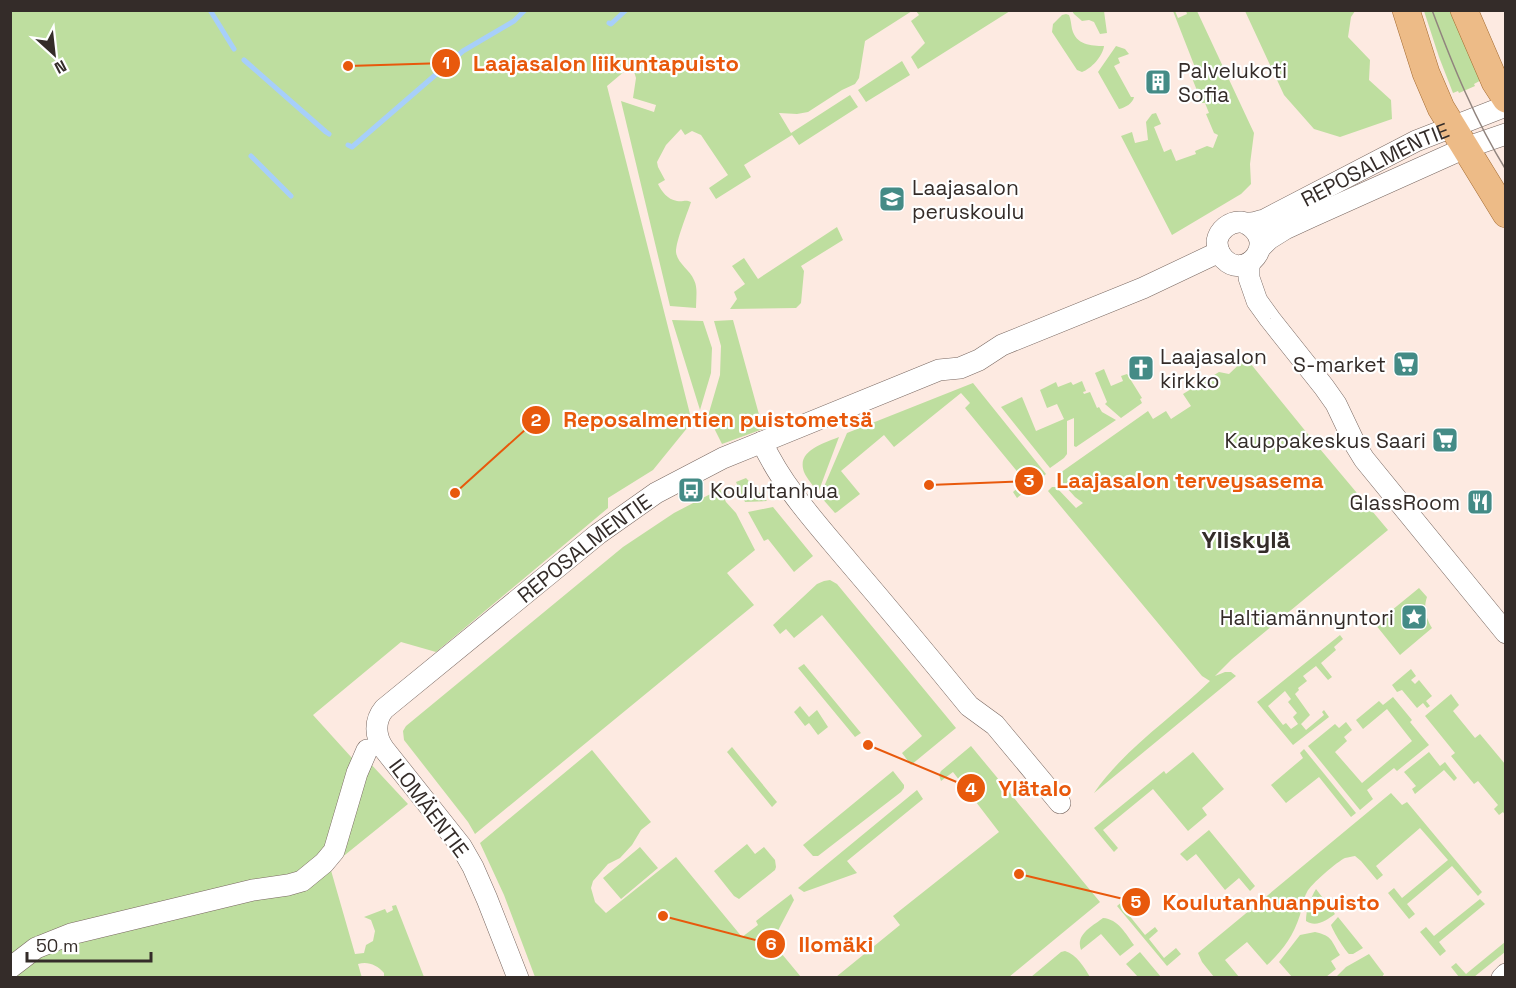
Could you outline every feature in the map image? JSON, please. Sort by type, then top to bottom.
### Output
[{"type":"main road","points":[[1406,10],[1426,73],[1441,108],[1506,214]]},
{"type":"main road","points":[[1464,10],[1506,99]]},
{"type":"street","name":"REPOSALMENTIE","points":[[1254,256],[1269,239],[1459,137],[1506,106]]},
{"type":"street","name":"REPOSALMENTIE","points":[[1247,224],[1271,217],[1384,157],[1459,137],[1506,134]]},
{"type":"street","points":[[1254,256],[1237,266],[1222,257],[1217,242],[1225,227],[1238,222],[1254,228],[1261,241],[1254,256],[1249,278],[1257,301],[1330,395],[1364,459],[1506,633]]},
{"type":"street","name":"REPOSALMENTIE","points":[[10,968],[36,948],[71,934],[252,890],[302,881],[324,863],[334,851],[357,773],[372,745],[377,722],[384,709],[598,534],[656,493],[723,458],[939,370],[960,368],[979,360],[1002,345],[1134,291],[1219,252]]},
{"type":"street","points":[[762,442],[781,477],[840,550],[969,706],[995,724],[1060,803]]},
{"type":"street","name":"ILOMÄENTIE","points":[[372,745],[384,749],[461,846],[487,899],[518,978]]},
{"type":"street","points":[[1502,978],[1506,974]]},
{"type":"green space","points":[[10,11],[912,11],[865,41],[859,78],[855,84],[808,112],[779,113],[791,133],[850,95],[858,107],[799,145],[792,135],[744,165],[751,177],[716,199],[709,188],[728,175],[701,135],[692,131],[685,135],[681,129],[666,145],[657,162],[665,180],[658,184],[670,199],[691,202],[676,252],[695,283],[696,308],[670,306],[621,101],[654,112],[656,105],[633,98],[636,78],[632,65],[607,86],[692,422],[653,470],[608,498],[608,508],[436,652],[401,642],[313,715],[352,758],[368,761],[408,804],[330,867],[355,954],[364,953],[366,945],[373,941],[375,931],[371,920],[364,917],[385,909],[387,913],[393,910],[392,906],[396,905],[424,977],[384,977],[384,973],[378,968],[365,963],[358,964],[362,978],[11,977]]},
{"type":"green space","points":[[916,11],[1010,11],[918,69],[911,57],[925,43],[911,21],[919,15]]},
{"type":"green space","points":[[1072,11],[1104,11],[1107,33],[1100,34],[1094,22],[1082,21]]},
{"type":"green space","points":[[1173,11],[1178,18],[1187,14],[1186,11],[1197,11],[1254,133],[1250,164],[1251,184],[1241,194],[1172,235],[1121,136],[1132,132],[1135,143],[1148,140],[1146,122],[1152,114],[1156,113],[1161,124],[1154,127],[1164,152],[1171,149],[1176,161],[1196,154],[1195,151],[1207,146],[1213,148],[1218,135],[1214,133],[1206,114],[1209,113],[1205,103],[1202,103],[1192,78],[1198,75]]},
{"type":"green space","points":[[1245,11],[1355,11],[1351,17],[1348,37],[1370,60],[1369,80],[1391,100],[1392,119],[1340,137],[1314,129],[1284,95]]},
{"type":"green space","points":[[1424,11],[1454,11],[1485,78],[1474,84],[1475,86],[1459,93],[1458,91],[1453,93]]},
{"type":"green space","points":[[1066,14],[1069,15],[1074,34],[1080,41],[1089,45],[1104,46],[1096,62],[1082,72],[1077,70],[1052,32],[1053,24]]},
{"type":"green space","points":[[1116,46],[1125,49],[1129,54],[1118,58],[1120,63],[1114,66],[1131,97],[1134,97],[1128,105],[1119,109],[1098,72]]},
{"type":"green space","points":[[902,61],[910,75],[866,102],[858,90]]},
{"type":"green space","points":[[837,227],[843,240],[801,266],[804,271],[801,303],[796,308],[730,309],[737,299],[734,292],[745,284],[732,266],[744,258],[758,279]]},
{"type":"green space","points":[[672,320],[703,321],[712,348],[711,373],[700,410]]},
{"type":"green space","points":[[733,320],[763,429],[722,444],[708,416],[720,375],[721,346],[714,321]]},
{"type":"green space","points":[[1246,358],[1388,530],[1232,659],[1215,676],[1231,672],[1236,676],[1094,793],[1119,762],[1210,681],[1202,676],[1048,491],[1056,487],[1076,508],[1083,503],[1058,478],[1060,473],[1148,411],[1153,419],[1166,411],[1171,419],[1191,406],[1183,394],[1219,372],[1229,374]]},
{"type":"green space","points":[[1104,369],[1111,386],[1123,381],[1121,376],[1127,374],[1142,398],[1140,399],[1142,403],[1121,418],[1105,404],[1107,402],[1095,373]]},
{"type":"green space","points":[[1082,381],[1086,391],[1083,392],[1084,394],[1090,392],[1097,408],[1099,407],[1102,412],[1116,420],[1076,447],[1074,446],[1074,418],[1067,421],[1067,454],[1050,468],[1001,407],[1022,397],[1036,431],[1064,419],[1057,404],[1047,408],[1040,390],[1056,382],[1058,387]]},
{"type":"green space","points":[[973,383],[1046,474],[1017,498],[1013,492],[1025,481],[965,408],[970,403],[961,393],[894,447],[884,435],[841,471],[860,494],[837,512],[835,513],[820,496],[847,433]]},
{"type":"green space","points":[[839,437],[818,493],[804,472],[804,458],[813,449]]},
{"type":"green space","points":[[746,478],[767,501],[745,502],[736,482]]},
{"type":"green space","points":[[720,489],[726,502],[736,513],[755,550],[727,573],[754,605],[475,834],[404,740],[403,731],[406,726],[623,547],[674,513]]},
{"type":"green space","points":[[773,507],[813,556],[794,572],[768,539],[764,541],[748,512]]},
{"type":"green space","points":[[830,580],[837,584],[956,728],[911,765],[902,753],[922,736],[822,615],[794,638],[786,629],[780,634],[773,625],[817,584]]},
{"type":"green space","points":[[1419,588],[1427,597],[1426,613],[1432,628],[1400,655],[1375,624]]},
{"type":"green space","points":[[1340,635],[1343,639],[1334,647],[1336,650],[1321,663],[1332,677],[1328,680],[1316,666],[1303,676],[1307,681],[1298,688],[1295,694],[1310,715],[1301,724],[1306,730],[1324,715],[1322,712],[1324,710],[1329,717],[1293,745],[1257,702]],"holes":[[[1285,691],[1291,699],[1288,702],[1297,713],[1293,717],[1298,724],[1291,729],[1286,723],[1283,725],[1268,706]]]},
{"type":"green space","points":[[804,664],[861,733],[855,737],[798,668]]},
{"type":"green space","points":[[1411,669],[1416,676],[1411,680],[1415,684],[1419,680],[1432,696],[1426,701],[1430,706],[1427,708],[1423,703],[1417,708],[1402,690],[1397,692],[1392,685]]},
{"type":"green space","points":[[1451,694],[1459,705],[1453,711],[1475,738],[1480,734],[1505,764],[1505,815],[1503,812],[1499,815],[1494,809],[1498,805],[1478,781],[1474,784],[1451,756],[1455,753],[1425,716]]},
{"type":"green space","points":[[1393,697],[1429,745],[1397,771],[1394,768],[1367,790],[1373,799],[1360,810],[1308,746],[1335,724],[1339,728],[1346,722],[1352,730],[1344,737],[1347,741],[1335,752],[1362,783],[1412,741],[1387,709],[1363,729],[1356,720],[1379,701],[1383,705]]},
{"type":"green space","points":[[800,706],[809,717],[817,710],[828,727],[818,735],[809,723],[805,726],[794,712]]},
{"type":"green space","points":[[971,746],[1100,902],[1009,977],[836,977],[900,925],[893,916],[999,832],[953,772],[941,781],[939,775]]},
{"type":"green space","points":[[732,747],[777,802],[772,807],[727,752]]},
{"type":"green space","points":[[1304,749],[1356,813],[1351,817],[1319,777],[1286,803],[1271,785],[1303,758],[1300,753]]},
{"type":"green space","points":[[592,750],[651,822],[641,830],[632,845],[620,858],[608,864],[593,881],[591,888],[595,902],[606,913],[676,857],[742,937],[758,925],[756,921],[791,894],[794,900],[772,942],[801,977],[535,977],[504,895],[480,843]]},
{"type":"green space","points":[[1193,752],[1224,789],[1202,808],[1207,815],[1188,831],[1153,789],[1103,830],[1118,848],[1114,852],[1094,828],[1164,771],[1166,774]]},
{"type":"green space","points":[[1429,752],[1440,766],[1445,762],[1457,778],[1454,781],[1444,770],[1415,794],[1412,789],[1416,786],[1404,772]]},
{"type":"green space","points":[[893,771],[904,785],[901,792],[818,856],[813,856],[803,845]]},
{"type":"green space","points":[[917,790],[923,799],[847,861],[857,873],[804,892],[798,888]]},
{"type":"green space","points":[[1391,793],[1402,805],[1407,802],[1482,892],[1478,896],[1452,866],[1407,904],[1415,914],[1409,919],[1388,893],[1394,888],[1402,898],[1448,860],[1420,828],[1376,866],[1383,875],[1377,880],[1355,856],[1345,858],[1324,874],[1307,892],[1291,937],[1267,965],[1247,942],[1225,960],[1239,977],[1214,977],[1198,953]]},
{"type":"green space","points":[[1209,830],[1255,886],[1250,891],[1239,878],[1225,890],[1196,854],[1187,861],[1180,854]]},
{"type":"green space","points":[[747,844],[755,854],[764,847],[775,860],[776,867],[739,899],[714,871]]},
{"type":"green space","points":[[640,847],[658,868],[621,899],[603,878]]},
{"type":"green space","points":[[1316,889],[1335,914],[1314,924],[1306,921],[1306,917]]},
{"type":"green space","points":[[1129,896],[1133,901],[1124,909],[1145,935],[1155,927],[1158,931],[1149,939],[1164,958],[1176,948],[1181,954],[1167,966],[1117,906]]},
{"type":"green space","points":[[1480,899],[1485,904],[1439,942],[1446,951],[1440,956],[1420,932],[1426,927],[1434,936]]},
{"type":"green space","points":[[1338,917],[1363,948],[1353,954],[1347,952],[1331,925]]},
{"type":"green space","points":[[1103,918],[1117,924],[1134,945],[1120,956],[1101,934],[1081,950],[1080,939],[1090,927]]},
{"type":"green space","points":[[1315,932],[1328,937],[1340,955],[1331,961],[1336,969],[1326,977],[1292,977],[1279,962],[1300,935]]},
{"type":"green space","points":[[1505,942],[1505,952],[1474,977],[1459,977],[1451,967],[1456,963],[1466,974]]},
{"type":"green space","points":[[1065,951],[1077,958],[1090,977],[1031,977],[1061,952]]},
{"type":"green space","points":[[1140,952],[1161,977],[1138,977],[1126,964]]},
{"type":"green space","points":[[1369,954],[1384,974],[1382,977],[1337,977],[1346,967]]},
{"type":"waterway","points":[[210,10],[234,49]]},
{"type":"waterway","points":[[348,145],[352,147],[463,51],[514,21],[525,10]]},
{"type":"waterway","points":[[609,23],[611,24],[626,10]]},
{"type":"waterway","points":[[244,60],[329,134]]},
{"type":"waterway","points":[[251,156],[291,196]]},
{"type":"tram line","points":[[1432,10],[1465,92],[1506,170]]},
{"type":"place","name":"Laajasalon liikuntapuisto","points":[[348,66]]},
{"type":"place","name":"Palvelukoti Sofia","points":[[1158,82]]},
{"type":"place","name":"Laajasalon peruskoulu","points":[[892,199]]},
{"type":"place","name":"S-market","points":[[1406,364]]},
{"type":"place","name":"Laajasalon kirkko","points":[[1141,368]]},
{"type":"place","name":"Kauppakeskus Saari","points":[[1445,440]]},
{"type":"place","name":"Laajasalon terveysasema","points":[[929,485]]},
{"type":"place","name":"Koulutanhua","points":[[691,490]]},
{"type":"place","name":"Reposalmentien puistometsä","points":[[455,493]]},
{"type":"place","name":"GlassRoom","points":[[1480,502]]},
{"type":"place","name":"Haltiamännyntori","points":[[1414,617]]},
{"type":"place","name":"Ylätalo","points":[[868,745]]},
{"type":"place","name":"Koulutanhuanpuisto","points":[[1019,874]]},
{"type":"place","name":"Ilomäki","points":[[663,916]]},
{"type":"district","name":"Yliskylä","points":[[1246,539]]}]
